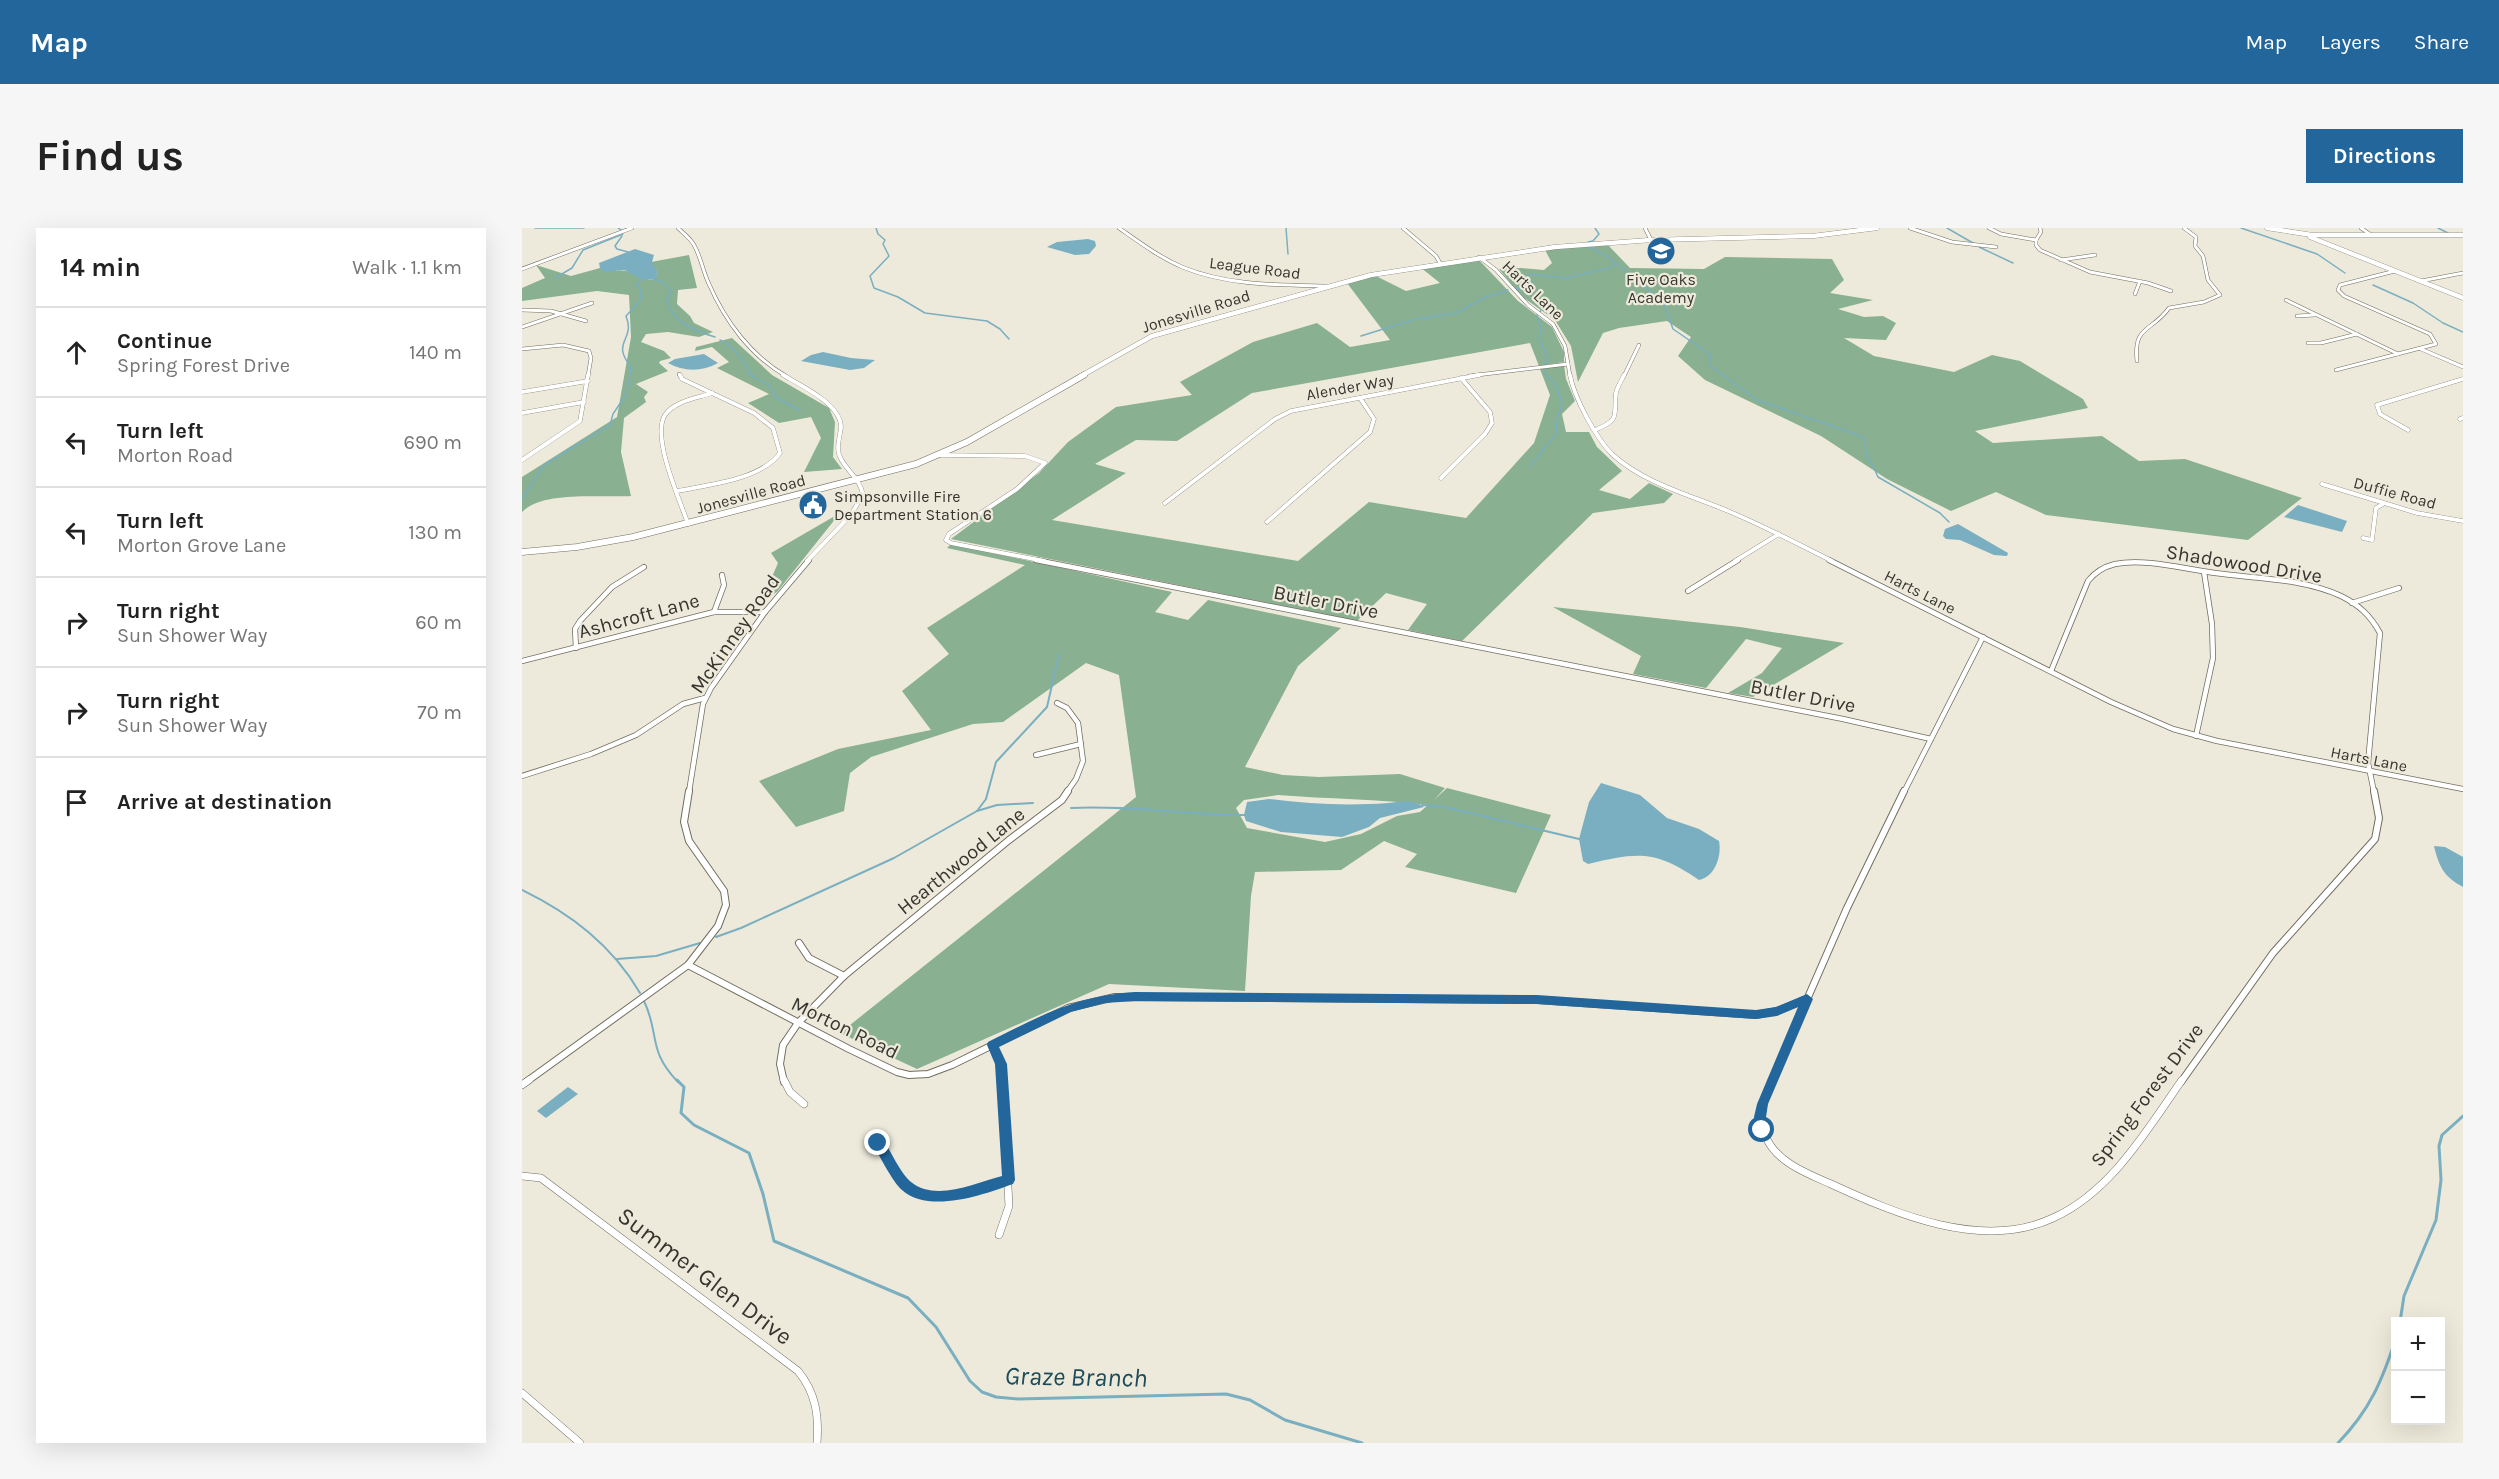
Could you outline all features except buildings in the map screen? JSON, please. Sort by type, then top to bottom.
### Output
[{"type":"street","points":[[522,269],[632,228]]},
{"type":"street","points":[[678,228],[694,244],[710,288],[728,320],[748,346],[770,367],[832,407],[841,424],[838,445],[840,458],[858,480]]},
{"type":"street","name":"League Road","points":[[1119,228],[1164,258],[1194,271],[1259,284],[1328,286]]},
{"type":"street","points":[[1403,228],[1431,254],[1431,258],[1438,261]]},
{"type":"street","points":[[1645,228],[1651,240]]},
{"type":"street","name":"Jonesville Road","points":[[522,552],[597,544],[688,524],[909,466],[967,442],[1152,336],[1328,286],[1438,261],[1580,245],[1651,240],[1797,237],[1877,228]]},
{"type":"street","points":[[1910,228],[1952,242],[1996,247]]},
{"type":"street","points":[[1989,228],[2001,234],[2037,240]]},
{"type":"street","points":[[2040,228],[2037,248],[2059,260],[2090,272],[2140,281],[2171,291]]},
{"type":"street","points":[[2137,361],[2135,352],[2138,336],[2148,324],[2164,317],[2169,308],[2204,302],[2220,295],[2208,280],[2203,256],[2195,246],[2196,237],[2184,228]]},
{"type":"street","points":[[2267,228],[2304,235],[2463,298]]},
{"type":"street","points":[[2361,228],[2371,235]]},
{"type":"street","points":[[2304,235],[2463,235]]},
{"type":"street","points":[[2059,260],[2095,255]]},
{"type":"street","name":"Harts Lane","points":[[1479,257],[1496,270],[1528,305],[1553,324],[1566,346],[1572,388],[1595,430],[1612,454],[1638,473],[1779,534],[2145,718],[2196,736],[2463,789]]},
{"type":"street","points":[[2336,370],[2436,344],[2436,340],[2430,334],[2344,296],[2338,290],[2340,285],[2396,271]]},
{"type":"street","points":[[2421,281],[2463,273]]},
{"type":"street","points":[[2136,294],[2140,281]]},
{"type":"street","points":[[2286,300],[2399,355]]},
{"type":"street","points":[[522,327],[592,303]]},
{"type":"street","points":[[522,310],[542,309],[586,321]]},
{"type":"street","points":[[2297,316],[2316,314]]},
{"type":"street","points":[[2308,343],[2320,343],[2357,333]]},
{"type":"street","points":[[522,349],[563,345],[587,350],[591,354],[584,402],[577,424],[522,460]]},
{"type":"street","points":[[1595,430],[1606,426],[1618,411],[1616,392],[1639,345]]},
{"type":"street","points":[[2421,349],[2463,367]]},
{"type":"street","name":"Alender Way","points":[[1165,503],[1283,414],[1300,408],[1461,378],[1568,364]]},
{"type":"street","points":[[677,491],[759,471],[773,463],[780,455],[773,428],[753,412],[682,379],[679,374]]},
{"type":"street","points":[[1441,478],[1485,434],[1492,423],[1488,410],[1461,378]]},
{"type":"street","points":[[2408,430],[2380,414],[2376,408],[2377,405],[2386,400],[2463,379]]},
{"type":"street","points":[[522,392],[588,381]]},
{"type":"street","points":[[688,524],[661,442],[663,417],[675,408],[712,393]]},
{"type":"street","points":[[1267,522],[1370,432],[1374,418],[1360,398]]},
{"type":"street","points":[[522,414],[584,402]]},
{"type":"street","name":"Butler Drive","points":[[940,455],[1015,456],[1034,458],[1045,463],[1041,469],[949,534],[946,540],[951,543],[1832,717],[1931,739]]},
{"type":"street","name":"McKinney Road","points":[[522,1084],[688,965],[718,926],[726,905],[726,895],[721,884],[689,841],[684,828],[699,716],[705,698],[765,612],[859,505],[863,493],[858,480]]},
{"type":"street","name":"Duffie Road","points":[[2322,484],[2385,504],[2427,515],[2463,521]]},
{"type":"street","points":[[2363,538],[2372,540],[2376,508],[2385,504]]},
{"type":"street","points":[[1688,591],[1779,534]]},
{"type":"street","name":"Shadowood Drive","points":[[2051,671],[2088,581],[2095,572],[2109,566],[2133,563],[2302,585],[2324,590],[2352,603],[2368,615],[2380,633],[2368,771]]},
{"type":"street","points":[[576,648],[575,630],[580,621],[612,587],[644,567]]},
{"type":"street","points":[[2196,736],[2211,676],[2214,645],[2204,572]]},
{"type":"street","points":[[714,612],[724,585],[722,575]]},
{"type":"street","points":[[2352,603],[2398,588]]},
{"type":"street","name":"Ashcroft Lane","points":[[522,661],[714,612],[765,612]]},
{"type":"street","name":"Spring Forest Drive","points":[[1983,637],[1847,908],[1762,1104],[1760,1117],[1762,1130],[1766,1140],[1778,1154],[1833,1185],[1878,1205],[1937,1225],[1975,1230],[1999,1230],[2045,1221],[2079,1204],[2118,1167],[2263,965],[2375,839],[2379,818],[2368,771]]},
{"type":"street","points":[[522,776],[591,754],[636,735],[683,704],[705,698]]},
{"type":"street","name":"Hearthwood Lane","points":[[804,1104],[790,1092],[783,1079],[780,1064],[783,1045],[798,1023],[844,976],[1009,840],[1062,801],[1076,779],[1083,761],[1078,723],[1071,712],[1057,703]]},
{"type":"street","points":[[1036,755],[1082,744]]},
{"type":"street","points":[[799,944],[809,958],[844,976]]},
{"type":"street","name":"Morton Road","points":[[688,965],[798,1023],[897,1072],[909,1075],[938,1071],[1068,1008],[1115,997],[1537,1000],[1756,1015],[1777,1011],[1807,999]]},
{"type":"street","points":[[992,1045],[1001,1064],[1009,1206],[999,1235]]},
{"type":"street","points":[[878,1143],[906,1186],[926,1196],[950,1196],[1008,1180]]},
{"type":"street","name":"Summer Glen Drive","points":[[522,1176],[541,1178],[798,1371],[811,1390],[816,1404],[817,1443]]},
{"type":"street","points":[[522,1393],[580,1443]]},
{"type":"green space","points":[[1608,245],[1630,268],[1704,269],[1725,257],[1832,259],[1844,280],[1830,293],[1873,300],[1838,309],[1864,317],[1883,316],[1896,323],[1886,340],[1844,338],[1874,356],[1954,372],[1992,355],[2020,361],[2083,399],[2088,408],[1975,431],[1993,443],[2102,436],[2139,461],[2185,459],[2302,498],[2248,540],[2046,515],[1996,492],[1951,511],[1887,479],[1821,436],[1705,380],[1678,356],[1691,337],[1667,321],[1619,328],[1603,333],[1578,382],[1571,346],[1555,320],[1521,296],[1499,269],[1544,270],[1552,263],[1545,250]]},
{"type":"green space","points":[[689,255],[697,288],[678,290],[677,304],[694,323],[713,332],[699,337],[668,332],[646,334],[641,342],[664,351],[671,358],[659,363],[668,371],[636,384],[648,392],[644,397],[646,402],[624,418],[621,452],[631,496],[574,496],[544,500],[522,512],[522,477],[617,417],[631,337],[629,295],[597,291],[522,301],[522,288],[545,278],[536,265],[571,276],[600,268],[606,271],[629,272],[654,280],[658,273],[651,262]]},
{"type":"green space","points":[[1478,259],[1518,301],[1552,327],[1564,352],[1564,362],[1539,366],[1530,343],[1252,393],[1177,441],[1136,440],[1095,464],[1126,473],[1052,520],[1298,561],[1369,502],[1466,518],[1534,443],[1550,395],[1540,369],[1564,365],[1566,379],[1575,401],[1562,414],[1566,432],[1589,432],[1597,447],[1622,471],[1599,490],[1630,499],[1649,483],[1673,494],[1664,503],[1593,513],[1462,641],[1408,630],[1427,604],[1386,593],[1357,621],[951,539],[1039,473],[1068,442],[1116,407],[1192,395],[1180,382],[1253,342],[1317,323],[1350,347],[1390,340],[1347,283],[1376,276],[1406,291],[1440,283],[1420,267]]},
{"type":"green space","points":[[732,338],[772,375],[829,408],[835,422],[833,457],[842,469],[804,472],[821,438],[811,417],[779,423],[748,403],[769,394],[717,368],[729,362],[712,347],[695,351],[696,347]]},
{"type":"green space","points":[[840,513],[777,592],[761,602],[778,563],[771,553]]},
{"type":"green space","points":[[951,544],[1172,592],[1155,612],[1188,620],[1208,600],[1341,628],[1298,666],[1245,767],[1283,775],[1319,777],[1400,774],[1445,788],[1434,800],[1447,788],[1551,815],[1516,893],[1405,867],[1417,854],[1384,841],[1341,870],[1255,872],[1251,896],[1245,991],[1109,984],[917,1069],[840,1033],[1136,797],[1119,675],[1086,663],[1003,722],[973,724],[871,757],[850,773],[844,811],[796,827],[759,781],[838,749],[931,730],[902,691],[949,654],[927,628],[1025,565],[947,548]],"holes":[[[1278,795],[1390,801],[1428,805],[1420,812],[1397,816],[1361,834],[1325,842],[1247,828],[1236,808],[1244,800]]]},
{"type":"green space","points":[[1553,607],[1740,627],[1844,643],[1753,697],[1728,693],[1762,673],[1782,648],[1746,639],[1706,688],[1633,674],[1641,656]]},
{"type":"water","points":[[1088,239],[1095,241],[1096,246],[1089,254],[1075,255],[1047,247],[1057,242]]},
{"type":"water","points":[[635,249],[654,255],[652,262],[658,273],[655,280],[642,279],[624,270],[605,272],[600,268],[599,263]]},
{"type":"water","points":[[823,352],[875,360],[864,368],[850,370],[801,361]]},
{"type":"water","points":[[704,354],[718,363],[693,370],[668,363],[675,359]]},
{"type":"water","points":[[2298,505],[2347,521],[2342,532],[2284,517]]},
{"type":"water","points":[[1958,524],[2008,553],[2007,556],[1994,555],[1960,540],[1946,539],[1943,536],[1945,529]]},
{"type":"water","points":[[1601,783],[1640,795],[1667,818],[1699,829],[1719,841],[1718,859],[1709,875],[1699,880],[1670,863],[1646,856],[1621,857],[1588,864],[1583,861],[1579,839],[1589,802]]},
{"type":"water","points":[[1269,799],[1343,804],[1406,801],[1415,802],[1424,807],[1380,818],[1369,827],[1342,837],[1281,832],[1246,821],[1244,815],[1247,802]]},
{"type":"water","points":[[2434,846],[2445,847],[2463,857],[2463,887],[2443,871]]},
{"type":"water","points":[[568,1087],[578,1094],[546,1118],[537,1111]]},
{"type":"waterway","points":[[535,228],[584,228]]},
{"type":"waterway","points":[[876,228],[878,234],[885,240],[883,244],[889,256],[870,276],[874,288],[898,297],[925,313],[987,321],[1000,329],[1009,339]]},
{"type":"waterway","points":[[1286,228],[1288,254]]},
{"type":"waterway","points":[[1588,242],[1593,241],[1599,234],[1595,228]]},
{"type":"waterway","points":[[1947,228],[1973,243]]},
{"type":"waterway","points":[[2241,228],[2317,254],[2345,273]]},
{"type":"waterway","points":[[2438,228],[2448,233]]},
{"type":"waterway","points":[[555,278],[572,268],[583,250],[623,234]]},
{"type":"waterway","points":[[622,236],[615,246],[617,249],[628,252]]},
{"type":"waterway","points":[[1587,246],[1608,257],[1664,304],[1673,329],[1711,355],[1709,365],[1757,400],[1861,436],[1865,440],[1867,456],[1878,477],[1940,513],[1949,522]]},
{"type":"waterway","points":[[1979,247],[2013,263]]},
{"type":"waterway","points":[[1528,288],[1532,282],[1527,277],[1531,274],[1565,278],[1609,268],[1615,264]]},
{"type":"waterway","points":[[522,499],[544,465],[610,425],[613,414],[627,393],[631,367],[623,352],[628,331],[626,316],[640,301],[641,289],[636,285],[642,279]]},
{"type":"waterway","points":[[655,280],[663,282],[672,293],[666,301],[680,321],[692,329],[715,337]]},
{"type":"waterway","points":[[2373,285],[2413,303],[2443,323],[2463,332]]},
{"type":"waterway","points":[[1514,289],[1528,288]]},
{"type":"waterway","points":[[1528,288],[1543,306],[1540,312]]},
{"type":"waterway","points":[[1361,336],[1412,320],[1456,313],[1486,297],[1508,290]]},
{"type":"waterway","points":[[1537,315],[1541,327],[1539,338],[1548,359],[1544,365]]},
{"type":"waterway","points":[[720,340],[738,355],[746,365],[749,374],[769,385],[777,398],[800,410]]},
{"type":"waterway","points":[[1530,466],[1556,434],[1557,419],[1562,404],[1556,385],[1546,375],[1543,368]]},
{"type":"waterway","points":[[977,811],[986,799],[996,762],[1047,707],[1059,654]]},
{"type":"waterway","points":[[977,811],[997,805],[1033,803]]},
{"type":"waterway","points":[[1422,805],[1445,807],[1579,839]]},
{"type":"waterway","points":[[1071,808],[1093,807],[1245,815]]},
{"type":"waterway","points":[[716,937],[741,928],[894,858],[977,811]]},
{"type":"waterway","name":"Graze Branch","points":[[522,890],[557,909],[589,932],[617,960],[640,993]]},
{"type":"waterway","points":[[617,959],[656,956],[700,943]]},
{"type":"waterway","name":"Graze Branch","points":[[644,1001],[658,1051],[668,1071],[678,1082]]},
{"type":"waterway","name":"Graze Branch","points":[[677,1080],[684,1087],[681,1113],[694,1125],[749,1153],[763,1194],[774,1241],[908,1298],[936,1327],[970,1381],[982,1392],[996,1397],[1018,1399],[1226,1394],[1250,1400],[1285,1420],[1362,1443]]},
{"type":"waterway","name":"Graze Branch","points":[[2401,1317],[2404,1296],[2436,1220],[2441,1180],[2439,1146],[2442,1135],[2463,1116]]},
{"type":"waterway","name":"Graze Branch","points":[[2338,1443],[2367,1407],[2391,1353]]},
{"type":"place","name":"Five Oaks Academy","points":[[1661,251]]},
{"type":"place","name":"Simpsonville Fire Department Station 6","points":[[813,505]]},
{"type":"route","points":[[878,1143],[889,1156],[894,1170],[906,1186],[926,1196],[950,1196],[1008,1180],[1001,1064],[992,1045],[1060,1011],[1079,1004],[1115,997],[1537,1000],[1596,1002],[1756,1015],[1777,1011],[1807,999],[1800,1021],[1762,1104],[1760,1122],[1762,1130]]}]
